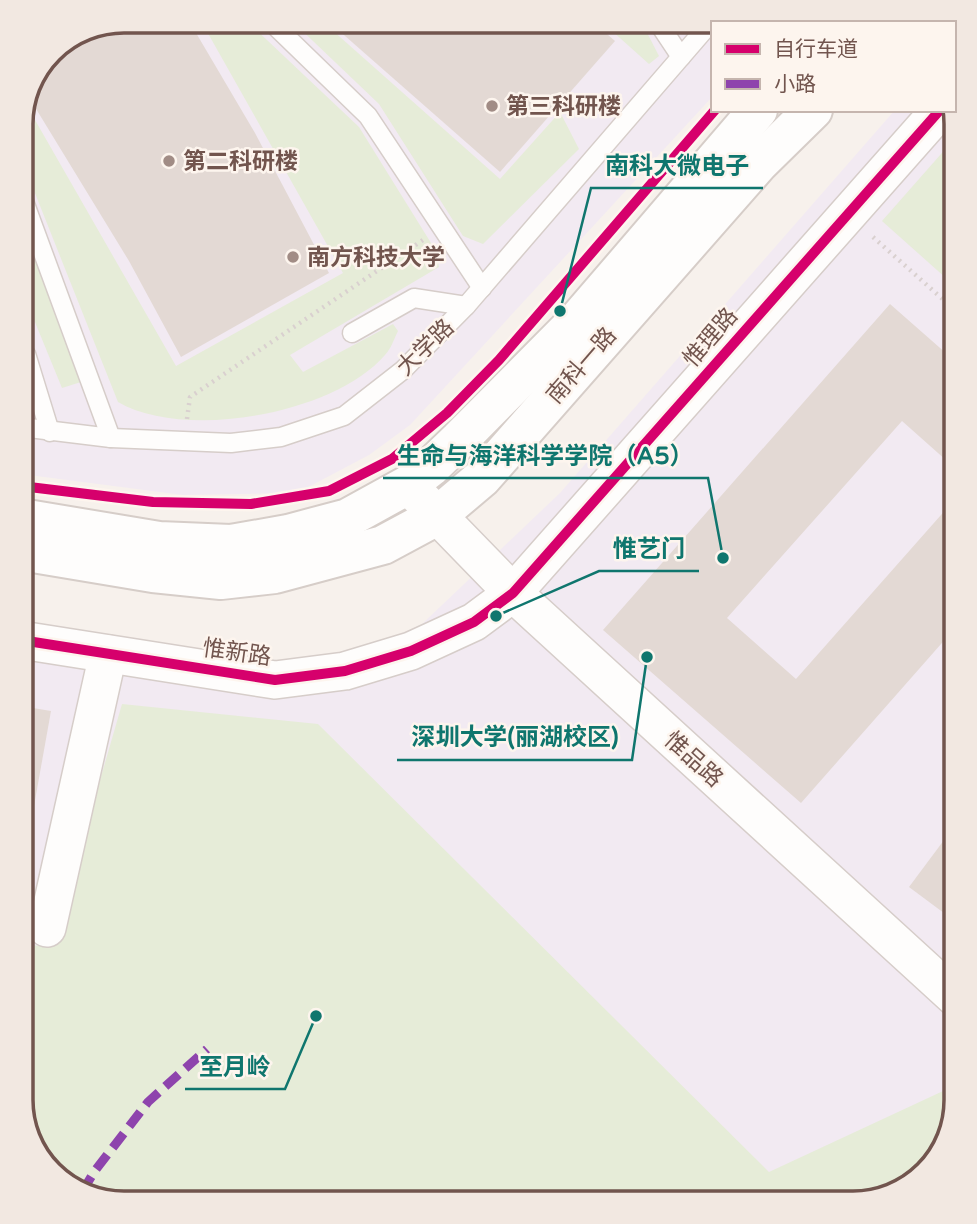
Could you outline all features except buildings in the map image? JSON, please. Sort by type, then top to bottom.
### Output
[{"type":"street","name":"南科一路","points":[[33,520],[159,541],[230,544],[288,534],[348,518],[408,485],[431,467],[576,321],[756,112]]},
{"type":"street","name":"南科一路","points":[[33,553],[153,573],[221,580],[275,574],[383,545],[437,516],[482,478],[759,163],[811,112]]},
{"type":"street","name":"惟理路","points":[[513,593],[938,112]]},
{"type":"street","name":"惟品路","points":[[408,485],[513,593],[944,987]]},
{"type":"street","name":"惟新路","points":[[33,642],[275,680],[345,671],[411,651],[474,622],[513,593]]},
{"type":"street","points":[[47,928],[108,653]]},
{"type":"lane","points":[[282,33],[368,116],[482,288]]},
{"type":"lane","points":[[665,33],[681,57]]},
{"type":"lane","name":"大学路","points":[[33,429],[111,438],[231,443],[281,437],[344,416],[403,370],[466,306],[702,33]]},
{"type":"lane","points":[[33,226],[111,438]]},
{"type":"lane","points":[[352,333],[414,298],[466,306]]},
{"type":"lane","points":[[33,377],[50,432]]},
{"type":"path","points":[[847,214],[944,300]]},
{"type":"path","points":[[184,441],[190,397],[442,228]]},
{"type":"shaded area","name":"南方科技大学","points":[[124,33],[711,33],[711,98],[410,425],[369,455],[297,493],[183,495],[33,476],[33,118],[43,84],[64,56],[95,38]]},
{"type":"shaded area","points":[[893,112],[943,112],[944,1100],[941,1123],[932,1145],[913,1168],[893,1181],[870,1189],[853,1191],[124,1191],[101,1188],[79,1179],[56,1160],[43,1140],[35,1117],[33,1100],[33,626],[256,666],[373,648],[421,625],[560,493]]},
{"type":"green space","points":[[208,33],[260,33],[359,127],[436,251],[439,267],[290,355],[303,372],[393,324],[398,331],[385,355],[362,376],[331,393],[296,406],[258,415],[218,420],[181,419],[147,414],[118,402],[33,188],[33,117],[176,366],[343,273]]},
{"type":"green space","points":[[305,33],[336,33],[500,179],[560,112],[579,149],[483,244],[463,236],[379,104]]},
{"type":"green space","points":[[614,33],[647,33],[659,56],[649,64]]},
{"type":"green space","points":[[944,151],[944,276],[882,221]]},
{"type":"green space","points":[[33,255],[81,382],[62,388],[33,317]]},
{"type":"green space","points":[[122,704],[318,724],[769,1172],[944,1091],[941,1123],[932,1145],[913,1168],[882,1186],[853,1191],[124,1191],[101,1188],[79,1179],[56,1160],[43,1140],[35,1117],[33,945],[52,946]]},
{"type":"marked path","points":[[87,1183],[148,1102],[207,1049]]},
{"type":"cycle path","points":[[33,487],[153,502],[251,504],[329,491],[392,459],[447,413],[499,360],[713,112]]},
{"type":"cycle path","points":[[33,642],[275,680],[345,671],[411,651],[474,622],[513,593],[938,112]]},
{"type":"place","name":"第三科研楼","points":[[492,106]]},
{"type":"place","name":"第二科研楼","points":[[169,161]]},
{"type":"place","name":"南方科技大学","points":[[293,257]]},
{"type":"place","name":"南科大微电子","points":[[560,311]]},
{"type":"place","name":"生命与海洋科学学院（A5）","points":[[723,558]]},
{"type":"place","name":"惟艺门","points":[[496,616]]},
{"type":"place","name":"深圳大学(丽湖校区)","points":[[647,657]]},
{"type":"place","name":"至月岭","points":[[316,1016]]}]
